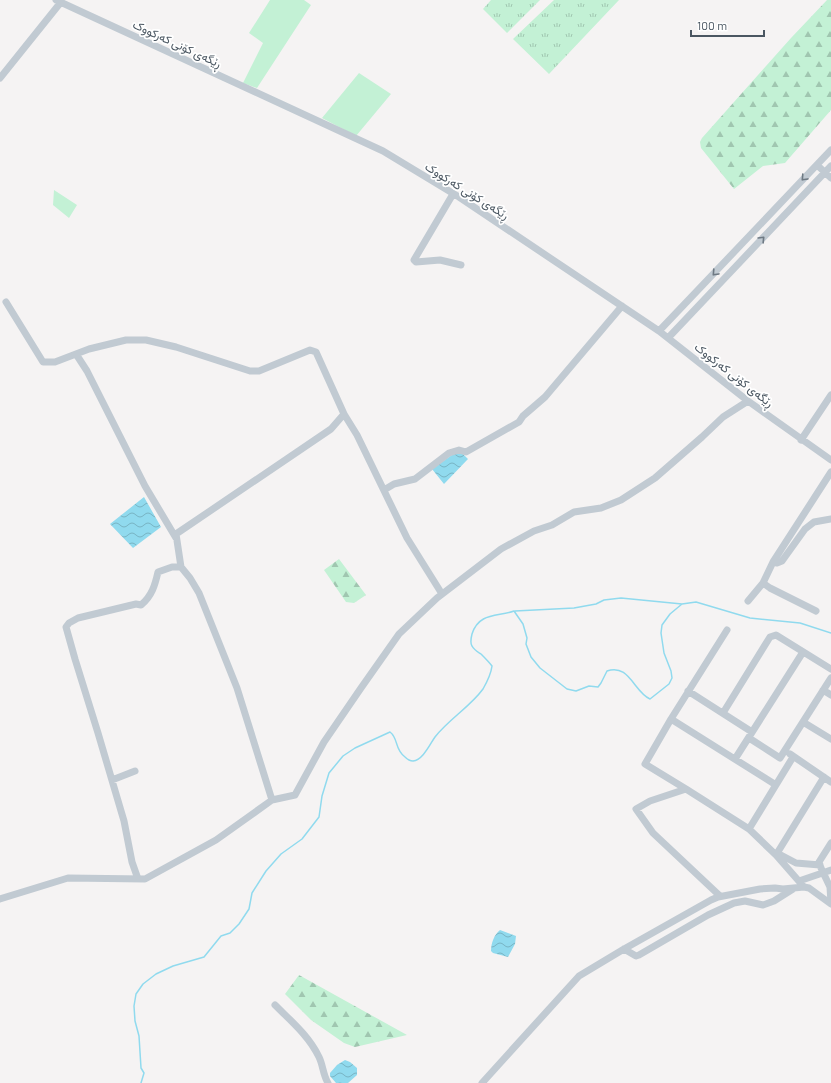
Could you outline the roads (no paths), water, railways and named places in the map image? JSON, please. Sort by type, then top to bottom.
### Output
[{"type":"street","points":[[0,78],[58,1]]},
{"type":"street","name":"ڕێگەی کۆنی کەرکووک","points":[[58,1],[383,151],[453,194],[622,306],[668,338],[801,440],[831,460]]},
{"type":"street","points":[[659,332],[831,150]]},
{"type":"street","points":[[817,165],[831,178]]},
{"type":"street","points":[[668,338],[831,166]]},
{"type":"street","points":[[453,194],[414,260],[416,262],[440,260],[461,264]]},
{"type":"street","points":[[6,302],[43,362],[55,362],[89,349],[126,340],[146,340],[176,347],[250,371],[259,371],[310,350],[316,352],[344,414],[357,435],[407,538],[442,594]]},
{"type":"street","points":[[384,490],[394,484],[415,479],[449,453],[459,450],[466,452],[518,422],[545,397],[622,306]]},
{"type":"street","points":[[76,354],[87,371],[145,486],[176,538],[181,568],[190,578],[199,593],[237,688],[272,800]]},
{"type":"street","points":[[801,440],[831,395]]},
{"type":"street","points":[[0,899],[68,878],[145,879],[216,840],[272,800],[295,795],[324,742],[399,634],[442,594],[501,549],[534,531],[552,525],[574,512],[601,508],[621,500],[655,478],[723,417],[748,400]]},
{"type":"street","points":[[176,538],[176,534],[331,429],[344,414]]},
{"type":"street","points":[[748,601],[763,583],[773,562],[831,472]]},
{"type":"street","points":[[773,562],[778,563],[782,561],[805,529],[814,522],[831,519]]},
{"type":"street","points":[[138,879],[132,862],[124,821],[66,628],[69,623],[78,618],[136,604],[142,605],[148,599],[154,587],[158,572],[172,567],[181,568]]},
{"type":"street","points":[[763,583],[816,611]]},
{"type":"street","points":[[727,630],[688,691],[645,764],[749,829],[777,854],[800,885]]},
{"type":"street","points":[[723,713],[770,637],[776,635],[831,669]]},
{"type":"street","points":[[735,759],[803,652]]},
{"type":"street","points":[[688,691],[723,713],[780,758],[831,678]]},
{"type":"street","points":[[823,690],[831,695]]},
{"type":"street","points":[[671,719],[776,785]]},
{"type":"street","points":[[803,722],[831,739]]},
{"type":"street","points":[[784,751],[831,782]]},
{"type":"street","points":[[749,829],[793,756]]},
{"type":"street","points":[[112,780],[135,771]]},
{"type":"street","points":[[777,854],[824,778]]},
{"type":"street","points":[[686,789],[650,801],[636,809],[653,834],[720,896]]},
{"type":"street","points":[[831,843],[819,862],[830,887],[831,904]]},
{"type":"street","points":[[777,854],[796,863],[820,865]]},
{"type":"street","points":[[624,949],[636,956],[639,955],[708,915],[734,903],[745,901],[763,905],[774,901],[800,885],[831,870]]},
{"type":"street","points":[[482,1083],[577,978],[624,949],[711,900],[720,896],[760,889],[800,885],[810,888],[831,904]]},
{"type":"street","points":[[275,1005],[294,1024],[314,1048],[320,1058],[328,1083]]},
{"type":"water","points":[[459,450],[468,459],[444,484],[432,469]]},
{"type":"water","points":[[144,497],[161,527],[133,548],[110,524]]},
{"type":"water","points":[[500,930],[516,936],[515,944],[508,957],[493,953],[491,951],[493,939]]},
{"type":"water","points":[[345,1060],[357,1068],[357,1075],[348,1083],[336,1083],[330,1076],[330,1073],[337,1065]]},
{"type":"waterway","points":[[515,611],[574,608],[596,604],[604,600],[621,598],[682,604]]},
{"type":"waterway","points":[[141,1083],[144,1073],[141,1068],[139,1036],[135,1021],[134,1006],[136,994],[143,984],[156,974],[173,966],[204,957],[221,936],[230,933],[239,924],[249,909],[252,893],[266,871],[281,854],[302,839],[319,817],[322,796],[329,773],[343,756],[355,748],[390,732],[395,738],[399,751],[408,759],[411,761],[417,760],[423,755],[435,737],[472,702],[483,689],[491,672],[492,666],[471,645],[472,634],[479,622],[490,616],[514,611],[523,624],[527,638],[526,644],[531,657],[540,668],[567,689],[576,691],[589,686],[598,687],[607,671],[615,670],[626,674],[640,691],[650,699],[669,684],[672,678],[664,653],[661,633],[662,625],[670,614],[682,604],[696,602],[750,618],[800,623],[831,633]]}]
